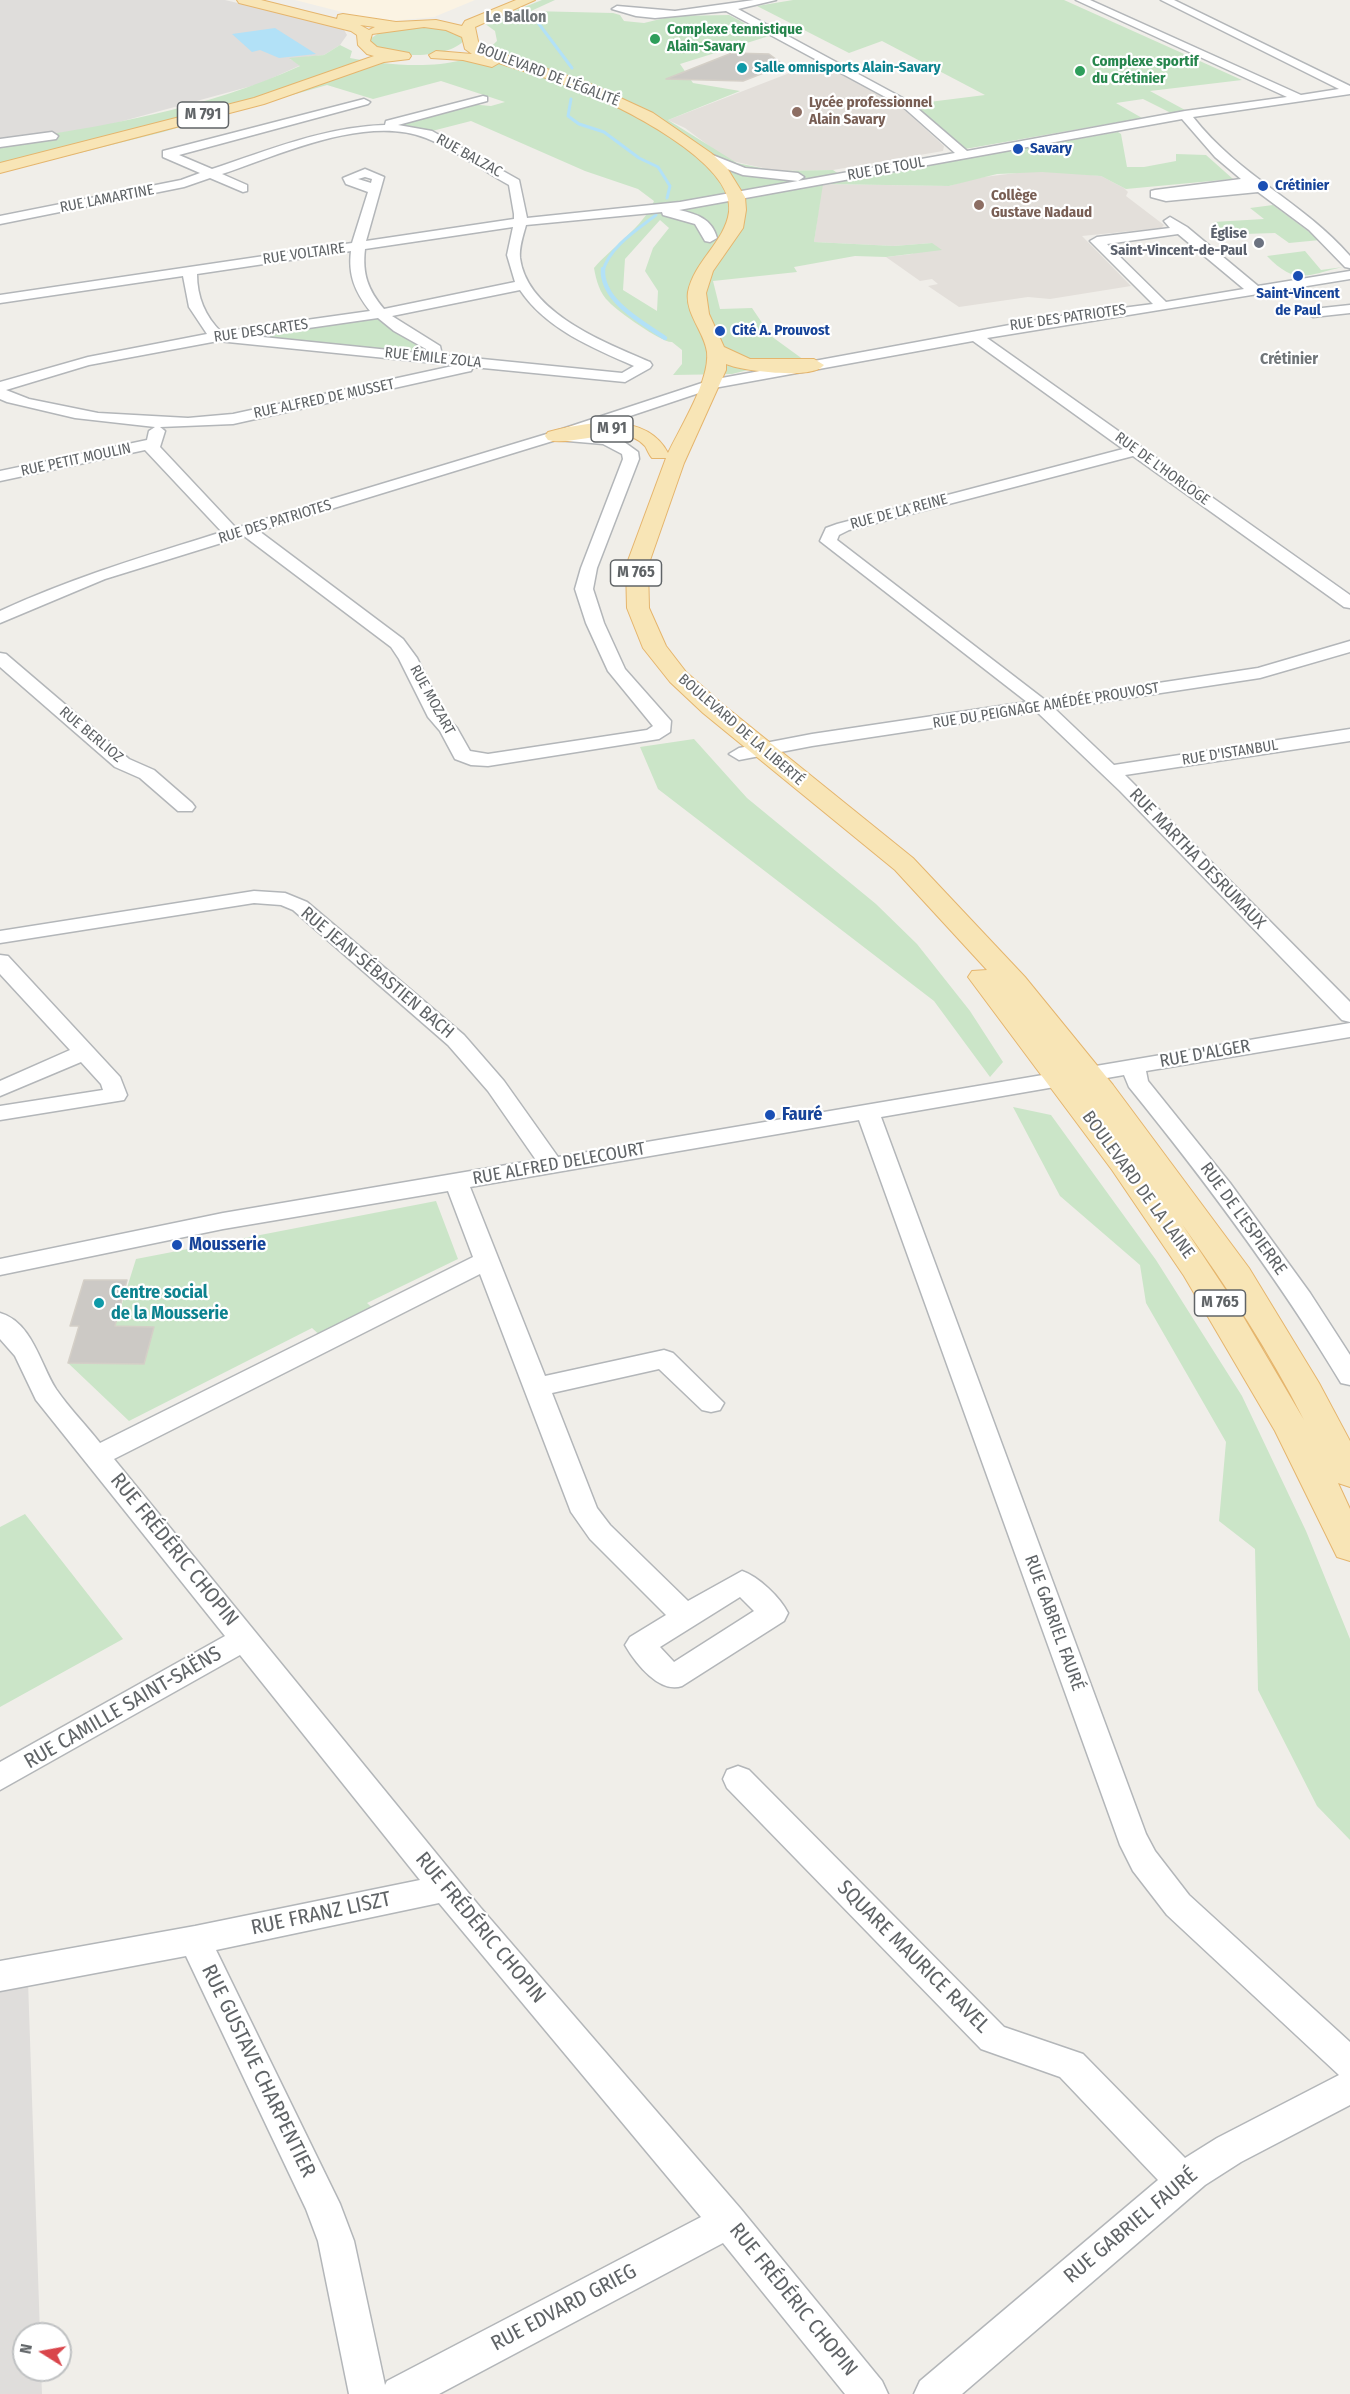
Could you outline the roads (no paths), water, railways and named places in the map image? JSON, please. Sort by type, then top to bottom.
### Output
[{"type":"main road","points":[[244,0],[356,28],[364,32],[367,43]]},
{"type":"main road","points":[[269,0],[361,22],[397,26]]},
{"type":"main road","points":[[424,24],[454,21],[510,0]]},
{"type":"main road","points":[[469,39],[467,29],[472,23],[528,0]]},
{"type":"main road","name":"BOULEVARD DE L'ÉGALITÉ","points":[[717,197],[710,180],[687,156],[665,138],[616,110],[546,80],[489,62],[463,56],[404,56],[367,43],[377,31],[397,26],[424,24],[455,28],[469,39],[472,49],[480,53],[566,79],[628,106],[679,135],[721,171],[736,194]]},
{"type":"main road","name":"BOULEVARD DE L'ÉGALITÉ","points":[[436,55],[458,50],[469,39]]},
{"type":"main road","name":"M 791","points":[[0,161],[273,90],[358,60],[368,54],[367,43]]},
{"type":"main road","name":"M 791","points":[[0,168],[259,101],[382,58],[404,56]]},
{"type":"main road","points":[[717,350],[700,314],[697,293],[704,271],[734,228],[738,210],[736,194]]},
{"type":"main road","points":[[687,266],[710,238],[718,221],[717,197]]},
{"type":"main road","name":"M 91","points":[[717,350],[730,359],[748,364],[814,365]]},
{"type":"main road","name":"M 765","points":[[615,582],[623,544],[659,454],[717,363],[717,350]]},
{"type":"main road","name":"M 765","points":[[694,351],[696,393]]},
{"type":"main road","name":"BOULEVARD DE LA LIBERTÉ","points":[[696,393],[674,462],[640,550],[635,579],[638,608],[643,625],[665,662],[751,751],[870,863]]},
{"type":"main road","name":"M 91","points":[[555,436],[600,429],[624,430],[650,438],[659,454]]},
{"type":"main road","name":"BOULEVARD DE LA LIBERTÉ","points":[[617,606],[623,630],[630,645],[655,680],[904,864]]},
{"type":"main road","name":"BOULEVARD DE LA LAINE","points":[[870,863],[933,921],[1001,1000],[1074,1076],[1172,1185],[1237,1276],[1307,1392],[1350,1474]]},
{"type":"main road","name":"BOULEVARD DE LA LAINE","points":[[904,864],[988,951],[1074,1076],[1235,1326],[1301,1446],[1350,1547]]},
{"type":"street","points":[[617,9],[630,12],[628,17],[636,20],[649,19],[653,13],[697,13],[771,0]]},
{"type":"street","points":[[1081,0],[1297,97]]},
{"type":"street","points":[[1166,0],[1346,91]]},
{"type":"street","points":[[727,8],[906,104],[963,153]]},
{"type":"street","name":"RUE DE TOUL","points":[[736,194],[836,174],[1035,142],[1185,114],[1346,91]]},
{"type":"street","points":[[328,112],[377,129],[395,121],[483,99]]},
{"type":"street","points":[[243,188],[167,154],[364,102]]},
{"type":"street","points":[[1185,114],[1208,144],[1256,185],[1325,236],[1350,264]]},
{"type":"street","name":"RUE BALZAC","points":[[213,175],[328,134],[377,129],[411,130],[434,136],[512,180],[516,186],[521,222],[514,252],[516,267],[524,285],[544,308],[573,330],[645,365]]},
{"type":"street","points":[[247,132],[286,148]]},
{"type":"street","points":[[0,143],[52,136]]},
{"type":"street","name":"RUE DE TOUL","points":[[736,194],[963,153]]},
{"type":"street","name":"RUE DE TOUL","points":[[705,156],[729,168],[767,176],[806,177],[836,174]]},
{"type":"street","name":"RUE LAMARTINE","points":[[0,220],[171,186],[213,175]]},
{"type":"street","points":[[1256,185],[1158,191],[1155,194],[1157,196],[1150,200],[1151,205],[1257,292]]},
{"type":"street","points":[[375,191],[354,263],[357,278],[365,293],[382,313],[399,328],[435,349],[435,358]]},
{"type":"street","name":"RUE VOLTAIRE","points":[[609,213],[736,194]]},
{"type":"street","name":"RUE VOLTAIRE","points":[[0,299],[521,222],[648,210],[717,197]]},
{"type":"street","points":[[648,210],[689,216],[705,226],[710,238]]},
{"type":"street","points":[[1162,306],[1097,241],[1182,230]]},
{"type":"street","points":[[190,271],[190,290],[196,309],[201,319],[218,337]]},
{"type":"street","name":"RUE DES PATRIOTES","points":[[696,393],[974,335],[1066,319],[1257,292],[1350,275]]},
{"type":"street","name":"RUE DESCARTES","points":[[0,387],[105,357],[218,337],[382,313],[524,285]]},
{"type":"street","points":[[0,314],[27,295]]},
{"type":"street","points":[[1313,313],[1347,311]]},
{"type":"street","name":"RUE DE L'HORLOGE","points":[[974,335],[1350,603]]},
{"type":"street","name":"RUE ÉMILE ZOLA","points":[[218,337],[625,378],[645,365]]},
{"type":"street","name":"RUE DES PATRIOTES","points":[[0,618],[80,582],[555,436],[617,422],[696,393],[814,365],[847,360]]},
{"type":"street","name":"RUE ALFRED DE MUSSET","points":[[0,393],[26,403],[85,416],[160,423],[233,419],[486,364]]},
{"type":"street","points":[[160,423],[151,444],[156,452],[240,532]]},
{"type":"street","points":[[555,436],[592,438],[618,444],[630,452],[628,467]]},
{"type":"street","name":"RUE PETIT MOULIN","points":[[0,476],[151,444]]},
{"type":"street","name":"RUE DE LA REINE","points":[[1042,706],[1014,682],[833,548],[828,541],[828,536],[843,527],[1136,450]]},
{"type":"street","points":[[628,467],[659,454]]},
{"type":"street","name":"RUE MOZART","points":[[240,532],[397,643],[408,658],[437,717],[448,728],[465,757],[488,760],[652,735],[663,728],[662,721],[617,671],[595,623],[584,589],[589,568],[628,467]]},
{"type":"street","name":"RUE DU PEIGNAGE AMÉDÉE PROUVOST","points":[[751,751],[1260,674],[1350,646]]},
{"type":"street","name":"RUE BERLIOZ","points":[[0,658],[122,763],[147,774],[185,807]]},
{"type":"street","name":"RUE MARTHA DESRUMAUX","points":[[1042,706],[1110,771],[1350,1014]]},
{"type":"street","name":"RUE D'ISTANBUL","points":[[1110,771],[1350,735]]},
{"type":"street","name":"RUE JEAN-SÉBASTIEN BACH","points":[[0,937],[254,897],[292,902],[422,1009],[475,1059],[509,1102],[552,1166]]},
{"type":"street","points":[[0,961],[112,1082],[116,1095],[0,1113]]},
{"type":"street","name":"RUE D'ALGER","points":[[1074,1076],[1350,1030]]},
{"type":"street","points":[[0,1089],[83,1053]]},
{"type":"street","name":"RUE DE L'ESPIERRE","points":[[1134,1066],[1137,1082],[1203,1161],[1315,1319],[1350,1376]]},
{"type":"street","name":"RUE ALFRED DELECOURT","points":[[0,1267],[223,1221],[1074,1076]]},
{"type":"street","name":"RUE GABRIEL FAURÉ","points":[[868,1112],[1131,1836],[1144,1861],[1178,1905],[1350,2064]]},
{"type":"street","points":[[456,1181],[591,1522],[686,1617]]},
{"type":"street","name":"RUE ALFRED DELECOURT","points":[[0,1275],[59,1256]]},
{"type":"street","name":"RUE FRÉDÉRIC CHOPIN","points":[[98,1456],[488,1260]]},
{"type":"street","name":"RUE FRÉDÉRIC CHOPIN","points":[[0,1323],[26,1352],[45,1393],[446,1888],[727,2220],[869,2394]]},
{"type":"street","points":[[538,1387],[664,1359],[711,1404]]},
{"type":"street","name":"RUE CAMILLE SAINT-SAËNS","points":[[0,1778],[245,1638]]},
{"type":"street","name":"SQUARE MAURICE RAVEL","points":[[738,1779],[993,2038],[1071,2065],[1183,2181]]},
{"type":"street","name":"RUE FRANZ LISZT","points":[[195,1940],[446,1888]]},
{"type":"street","points":[[0,1976],[195,1940]]},
{"type":"street","name":"RUE GUSTAVE CHARPENTIER","points":[[195,1940],[322,2204],[336,2241],[368,2394]]},
{"type":"street","name":"RUE GABRIEL FAURÉ","points":[[933,2394],[1183,2181],[1229,2150],[1350,2087]]},
{"type":"street","name":"RUE EDVARD GRIEG","points":[[400,2394],[702,2237],[727,2220]]},
{"type":"water","points":[[275,28],[316,54],[279,58],[260,50],[252,52],[232,34]]},
{"type":"waterway","points":[[530,12],[572,68]]},
{"type":"waterway","points":[[571,99],[568,116],[579,124],[604,132],[639,158],[658,167],[670,186],[667,198]]},
{"type":"waterway","points":[[603,271],[606,262],[618,246],[656,215]]},
{"type":"waterway","points":[[603,271],[604,281],[616,301],[635,318],[665,338]]},
{"type":"place","name":"Complexe tennistique Alain-Savary","points":[[655,39]]},
{"type":"place","name":"Salle omnisports Alain-Savary","points":[[742,68]]},
{"type":"place","name":"Complexe sportif du Crétinier","points":[[1080,71]]},
{"type":"place","name":"Lycée professionnel Alain Savary","points":[[797,112]]},
{"type":"place","name":"Savary","points":[[1018,149]]},
{"type":"place","name":"Crétinier","points":[[1263,186]]},
{"type":"place","name":"Collège Gustave Nadaud","points":[[979,205]]},
{"type":"place","name":"Église Saint-Vincent-de-Paul","points":[[1259,243]]},
{"type":"place","name":"Saint-Vincent de Paul","points":[[1298,276]]},
{"type":"place","name":"Cité A. Prouvost","points":[[720,331]]},
{"type":"place","name":"Fauré","points":[[770,1115]]},
{"type":"place","name":"Mousserie","points":[[177,1245]]},
{"type":"place","name":"Centre social de la Mousserie","points":[[99,1303]]},
{"type":"district","name":"Le Ballon","points":[[516,18]]},
{"type":"district","name":"Crétinier","points":[[1289,360]]}]
